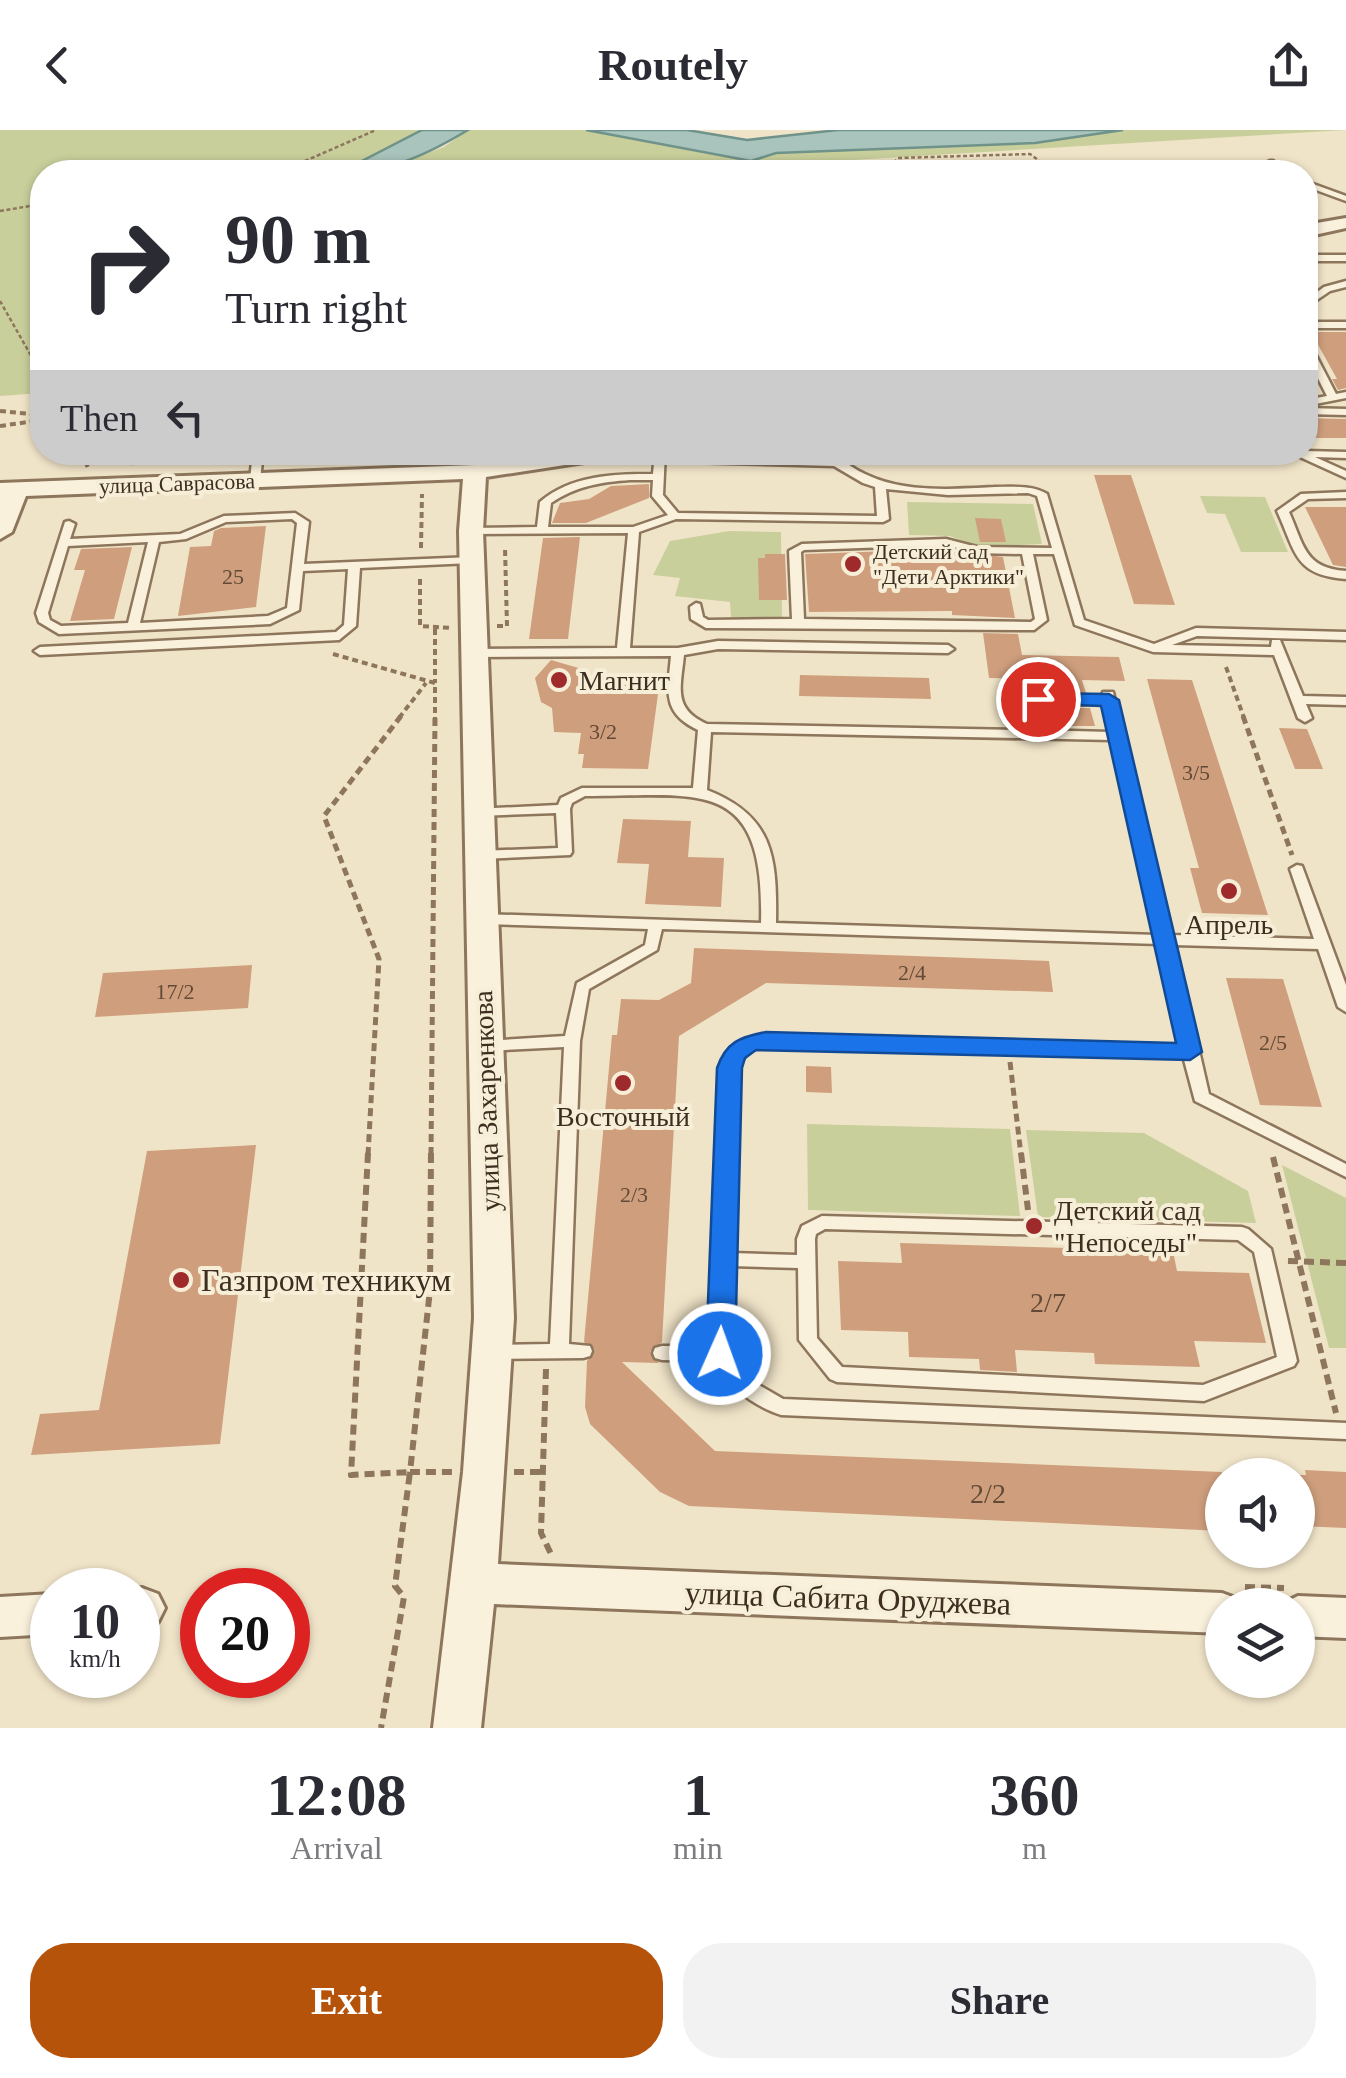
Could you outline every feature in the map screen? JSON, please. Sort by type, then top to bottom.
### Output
[{"type":"street","points":[[1318,230],[1344,228]]},
{"type":"street","name":"улица Саврасова","points":[[8,490],[475,472],[520,465]]},
{"type":"street","name":"улица Захаренкова","points":[[457,1728],[493,1352],[474,640],[482,540],[475,472]]},
{"type":"street","points":[[0,532],[8,490]]},
{"type":"street","name":"улица Сабита Оруджева","points":[[473,1583],[1205,1600]]},
{"type":"street","points":[[1315,1609],[1346,1618]]},
{"type":"street","points":[[0,1617],[30,1615]]},
{"type":"lane","points":[[1318,188],[1346,199]]},
{"type":"lane","points":[[1318,258],[1346,258]]},
{"type":"lane","points":[[1318,295],[1327,288],[1346,284]]},
{"type":"lane","points":[[1318,325],[1346,326]]},
{"type":"lane","points":[[1318,369],[1332,395]]},
{"type":"lane","points":[[1318,401],[1332,395],[1346,395]]},
{"type":"lane","points":[[1318,409],[1346,412]]},
{"type":"lane","points":[[1318,454],[1346,455]]},
{"type":"lane","points":[[1318,463],[1346,475]]},
{"type":"lane","points":[[254,480],[256,465]]},
{"type":"lane","points":[[659,465],[657,496],[675,516]]},
{"type":"lane","points":[[841,465],[880,488],[1035,491],[1045,498],[1074,618],[1153,648],[1280,651]]},
{"type":"lane","points":[[542,530],[546,502],[554,496],[604,478],[659,477]]},
{"type":"lane","points":[[880,488],[884,541]]},
{"type":"lane","points":[[1346,495],[1304,496],[1283,511],[1311,570],[1322,575],[1346,576]]},
{"type":"lane","points":[[63,544],[191,536],[224,519],[295,516],[303,522],[292,610],[281,618],[59,630],[42,618],[63,544],[69,524]]},
{"type":"lane","points":[[298,568],[420,562],[482,540],[542,530],[634,530],[675,516],[882,520]]},
{"type":"lane","points":[[623,652],[634,530]]},
{"type":"lane","points":[[134,626],[154,539]]},
{"type":"lane","points":[[798,623],[797,548],[884,541],[1058,552]]},
{"type":"lane","points":[[696,606],[697,619],[706,624],[1038,624],[1027,551]]},
{"type":"lane","points":[[59,630],[47,651],[332,637],[350,626],[354,565]]},
{"type":"lane","points":[[880,625],[883,648]]},
{"type":"lane","points":[[1153,648],[1196,632],[1346,636]]},
{"type":"lane","points":[[1273,634],[1305,718]]},
{"type":"lane","points":[[474,640],[623,652],[678,652],[718,646],[948,650]]},
{"type":"lane","points":[[678,652],[675,707],[684,719],[705,728],[1117,736]]},
{"type":"lane","points":[[1027,734],[1022,707],[1029,700],[1108,698],[1201,1097],[1346,1171]]},
{"type":"lane","points":[[1298,700],[1346,701]]},
{"type":"lane","points":[[700,792],[705,728]]},
{"type":"lane","points":[[480,855],[565,852],[563,809],[566,800],[582,792],[700,792],[736,810],[765,849],[770,864],[768,925]]},
{"type":"lane","points":[[479,812],[563,809]]},
{"type":"lane","points":[[1297,869],[1346,1008]]},
{"type":"lane","points":[[480,919],[1324,944]]},
{"type":"lane","points":[[553,1350],[572,1041],[582,987],[652,947],[656,922]]},
{"type":"lane","points":[[1190,1052],[766,1040],[748,1044],[734,1054],[729,1068],[720,1354],[731,1375],[752,1394],[780,1407],[1343,1431]]},
{"type":"lane","points":[[484,1046],[572,1041]]},
{"type":"lane","points":[[822,1222],[1242,1234],[1258,1242],[1265,1260],[1288,1355],[1283,1364],[1204,1392],[838,1374],[808,1340],[808,1230],[822,1222]]},
{"type":"lane","points":[[723,1259],[805,1262]]},
{"type":"lane","points":[[493,1352],[583,1351]]},
{"type":"lane","points":[[662,1353],[720,1354]]},
{"type":"lane","points":[[1046,1386],[1049,1418]]},
{"type":"path","points":[[307,160],[376,130]]},
{"type":"path","points":[[897,160],[1030,154],[1038,160]]},
{"type":"path","points":[[0,211],[30,206]]},
{"type":"path","points":[[0,302],[30,354]]},
{"type":"path","points":[[0,411],[30,415]]},
{"type":"path","points":[[0,426],[30,420]]},
{"type":"path","points":[[419,487],[420,626],[474,640],[508,626],[482,540]]},
{"type":"path","points":[[381,1728],[389,1668],[398,1650],[404,1597],[396,1586],[430,1290],[430,683],[435,629]]},
{"type":"path","points":[[332,637],[331,654],[430,683]]},
{"type":"path","points":[[1220,650],[1297,869]]},
{"type":"path","points":[[410,1472],[351,1475],[379,959],[324,816],[430,683]]},
{"type":"path","points":[[1008,1046],[1030,1228]]},
{"type":"path","points":[[1267,1132],[1343,1431]]},
{"type":"path","points":[[1265,1260],[1346,1264]]},
{"type":"path","points":[[553,1350],[541,1532],[553,1556]]},
{"type":"green space","points":[[0,130],[422,130],[364,160],[30,160],[30,394],[0,396]]},
{"type":"green space","points":[[468,130],[586,130],[746,160],[408,160],[444,147]]},
{"type":"green space","points":[[1123,130],[1346,130],[853,160],[754,160],[776,153],[1035,143]]},
{"type":"green space","points":[[1200,496],[1265,497],[1288,552],[1241,552],[1225,514],[1207,513]]},
{"type":"green space","points":[[907,502],[1033,504],[1042,544],[979,547],[950,536],[909,535]]},
{"type":"green space","points":[[729,531],[781,532],[782,617],[731,617],[730,602],[675,596],[680,578],[653,575],[670,541]]},
{"type":"green space","points":[[807,1124],[1010,1129],[1020,1216],[808,1210]]},
{"type":"green space","points":[[1026,1130],[1144,1133],[1248,1191],[1256,1223],[1038,1217]]},
{"type":"green space","points":[[1282,1165],[1346,1198],[1346,1348],[1329,1348]]},
{"type":"water","points":[[422,130],[468,130],[406,160],[364,160]]},
{"type":"water","points":[[586,130],[687,130],[747,140],[838,130],[1123,130],[1035,143],[776,153],[746,160]]},
{"type":"building","points":[[1318,332],[1346,332],[1346,388],[1338,390],[1332,379],[1337,379],[1318,345]]},
{"type":"building","points":[[1318,418],[1346,419],[1346,438],[1318,438]]},
{"type":"building","points":[[1094,475],[1131,475],[1175,605],[1134,604]]},
{"type":"building","points":[[649,484],[649,498],[586,523],[552,523],[560,503],[589,499],[611,486]]},
{"type":"building","points":[[1305,507],[1346,507],[1346,567],[1333,565]]},
{"type":"building","points":[[975,518],[1001,519],[1006,542],[980,542]]},
{"type":"building","points":[[266,526],[256,607],[178,616],[190,547],[211,546],[214,531],[221,528]]},
{"type":"building","points":[[580,537],[568,639],[529,639],[543,538]]},
{"type":"building","points":[[132,547],[114,619],[70,621],[85,570],[74,570],[81,549]]},
{"type":"building","points":[[946,549],[1003,557],[1015,618],[952,615],[952,611],[809,612],[805,554]]},
{"type":"building","points":[[765,554],[785,554],[787,600],[759,600],[758,558],[765,558]]},
{"type":"building","points":[[983,633],[1018,634],[1022,655],[1119,657],[1125,681],[1082,680],[1086,693],[1047,694],[1043,679],[989,678]]},
{"type":"building","points":[[551,660],[582,669],[593,679],[660,679],[648,769],[582,768],[584,754],[578,754],[581,733],[554,732],[552,708],[541,702],[535,678]]},
{"type":"building","points":[[800,675],[929,678],[931,699],[799,696]]},
{"type":"building","points":[[1147,679],[1192,680],[1268,915],[1202,913],[1190,868],[1199,868]]},
{"type":"building","points":[[1051,708],[1090,708],[1095,726],[1056,726]]},
{"type":"building","points":[[1279,728],[1307,729],[1323,769],[1295,769]]},
{"type":"building","points":[[623,819],[691,821],[688,857],[724,858],[721,907],[645,904],[649,864],[617,863]]},
{"type":"building","points":[[694,948],[1049,961],[1053,992],[766,983],[679,1036],[662,1342],[650,1352],[659,1363],[622,1362],[715,1451],[1205,1471],[1205,1530],[689,1506],[660,1492],[590,1424],[585,1407],[587,1361],[595,1350],[584,1342],[612,1035],[617,1035],[621,999],[659,1000],[691,983]]},
{"type":"building","points":[[252,965],[248,1008],[95,1017],[103,973]]},
{"type":"building","points":[[1226,978],[1283,979],[1322,1107],[1260,1105]]},
{"type":"building","points":[[806,1066],[831,1067],[832,1093],[806,1092]]},
{"type":"building","name":"Газпром техникум","points":[[256,1145],[220,1444],[31,1455],[40,1414],[99,1410],[147,1151]]},
{"type":"building","points":[[900,1243],[1173,1251],[1177,1271],[1249,1273],[1266,1343],[1194,1341],[1200,1367],[1095,1364],[1094,1353],[1015,1350],[1017,1372],[980,1370],[979,1359],[909,1357],[908,1332],[841,1330],[838,1261],[902,1263]]},
{"type":"building","points":[[1315,1470],[1346,1472],[1346,1528],[1315,1527]]},
{"type":"place","name":"Детский сад \"Дети Арктики\"","points":[[853,564]]},
{"type":"place","name":"Магнит","points":[[559,680]]},
{"type":"place","name":"Апрель","points":[[1229,891]]},
{"type":"place","name":"Восточный","points":[[623,1083]]},
{"type":"place","name":"Детский сад \"Непоседы\"","points":[[1034,1226]]},
{"type":"place","name":"Газпром техникум","points":[[181,1280]]},
{"type":"route","points":[[720,1354],[729,1068],[734,1054],[748,1044],[766,1040],[1190,1052],[1109,700],[1038,699]]}]
